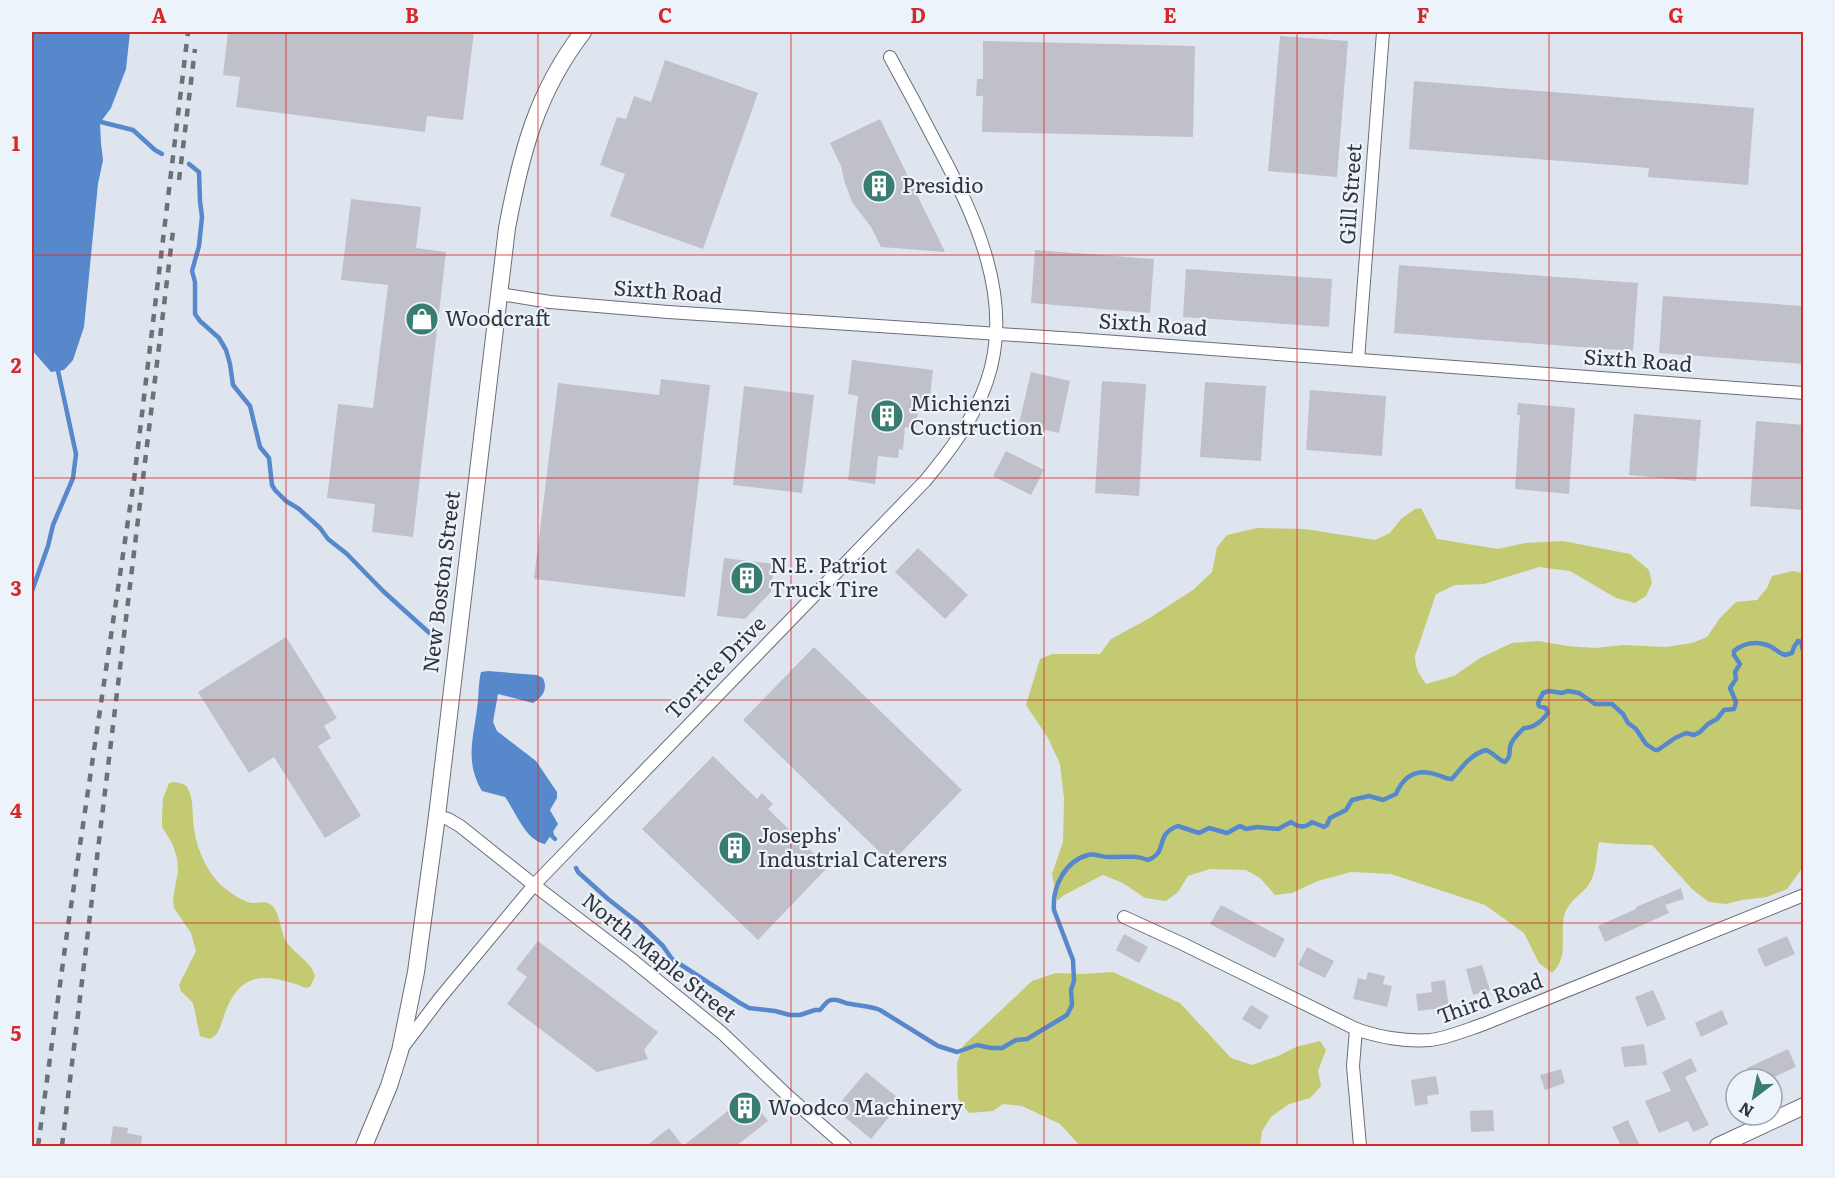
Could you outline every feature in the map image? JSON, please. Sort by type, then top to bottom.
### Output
[{"type":"main road","name":"New Boston Street","points":[[364,1146],[389,1086],[400,1051],[416,972],[509,219],[516,180],[526,140],[544,94],[583,32]]},
{"type":"main road","points":[[1718,1146],[1803,1106]]},
{"type":"street","name":"Gill Street","points":[[1358,360],[1383,32]]},
{"type":"street","name":"Torrice Drive","points":[[400,1051],[469,962],[534,885],[930,475],[954,443],[977,405],[991,367],[996,334],[992,279],[972,215],[890,57]]},
{"type":"street","name":"Sixth Road","points":[[500,294],[550,302],[668,312],[1803,393]]},
{"type":"street","name":"North Maple Street","points":[[437,816],[454,822],[631,959],[713,1026],[845,1146]]},
{"type":"street","name":"Third Road","points":[[1124,917],[1356,1029],[1383,1036],[1420,1040],[1455,1034],[1803,895]]},
{"type":"street","points":[[1356,1029],[1353,1066],[1360,1146]]},
{"type":"green space","points":[[1421,508],[1437,539],[1498,549],[1525,543],[1563,541],[1630,554],[1649,570],[1652,583],[1646,596],[1635,603],[1616,598],[1570,571],[1539,567],[1484,584],[1455,585],[1436,594],[1415,656],[1418,671],[1426,684],[1454,676],[1480,658],[1512,643],[1539,641],[1595,648],[1624,645],[1666,647],[1692,643],[1707,637],[1720,618],[1736,602],[1757,600],[1767,588],[1772,576],[1793,571],[1803,573],[1803,867],[1787,889],[1767,897],[1726,904],[1709,902],[1693,890],[1652,845],[1599,842],[1590,882],[1570,903],[1564,916],[1562,954],[1552,973],[1539,963],[1524,933],[1485,905],[1391,874],[1351,872],[1318,881],[1292,893],[1275,895],[1260,878],[1246,870],[1210,869],[1188,876],[1178,892],[1166,901],[1145,898],[1123,883],[1103,875],[1057,901],[1052,874],[1063,842],[1064,798],[1060,764],[1048,738],[1026,705],[1040,659],[1052,654],[1100,654],[1111,639],[1148,619],[1193,590],[1212,572],[1217,547],[1227,535],[1257,528],[1305,529],[1375,540],[1390,533],[1401,519],[1415,509]]},
{"type":"green space","points":[[169,783],[184,785],[189,791],[197,842],[205,864],[213,876],[224,888],[244,901],[270,904],[278,916],[286,941],[310,966],[315,976],[310,987],[306,988],[266,978],[246,983],[230,1001],[218,1032],[210,1039],[200,1036],[193,1003],[181,991],[179,985],[196,951],[191,933],[174,908],[177,858],[172,843],[162,827],[163,799]]},
{"type":"green space","points":[[1113,972],[1180,1003],[1231,1058],[1252,1065],[1296,1047],[1320,1041],[1326,1050],[1318,1071],[1321,1086],[1310,1098],[1289,1104],[1271,1117],[1262,1131],[1260,1146],[1080,1146],[1060,1124],[1022,1106],[1003,1104],[993,1111],[969,1113],[958,1099],[957,1063],[963,1046],[1032,981],[1056,973]]},
{"type":"water","points":[[32,32],[130,32],[126,69],[111,108],[100,123],[103,160],[98,184],[84,327],[73,360],[64,370],[51,372],[32,350]]},
{"type":"water","points":[[481,672],[537,675],[543,678],[544,692],[533,703],[498,694],[493,722],[497,731],[536,761],[557,792],[557,798],[550,810],[558,824],[545,844],[526,831],[505,797],[482,791],[473,770],[472,741],[479,681]]},
{"type":"building","points":[[228,32],[474,32],[463,120],[427,116],[425,132],[236,107],[240,77],[223,75]]},
{"type":"building","points":[[1280,36],[1348,41],[1337,177],[1268,171]]},
{"type":"building","points":[[983,41],[1195,46],[1193,137],[982,132],[983,96],[976,96],[977,79],[983,79]]},
{"type":"building","points":[[665,60],[758,93],[703,249],[610,216],[625,174],[600,165],[617,117],[626,119],[634,96],[651,102]]},
{"type":"building","points":[[1414,81],[1754,108],[1748,185],[1648,177],[1649,168],[1409,149]]},
{"type":"building","name":"Presidio","points":[[880,119],[945,252],[881,247],[871,227],[852,202],[841,166],[830,143]]},
{"type":"building","points":[[351,199],[421,207],[416,248],[446,252],[413,537],[372,532],[375,504],[327,498],[338,404],[373,408],[388,285],[341,280]]},
{"type":"building","points":[[1035,250],[1154,259],[1150,313],[1031,303]]},
{"type":"building","points":[[1399,265],[1638,283],[1633,351],[1394,333]]},
{"type":"building","points":[[1186,269],[1332,279],[1329,327],[1183,317]]},
{"type":"building","points":[[1663,296],[1803,306],[1803,364],[1659,353]]},
{"type":"building","name":"Michienzi Construction","points":[[852,360],[933,370],[929,405],[919,403],[916,429],[905,427],[903,450],[899,449],[898,458],[878,456],[875,484],[848,480],[858,396],[848,394]]},
{"type":"building","points":[[1031,372],[1070,381],[1059,433],[1019,424]]},
{"type":"building","points":[[661,379],[710,385],[685,597],[534,579],[558,383],[659,395]]},
{"type":"building","points":[[1102,381],[1146,384],[1139,496],[1095,493]]},
{"type":"building","points":[[1205,382],[1266,386],[1261,461],[1200,457]]},
{"type":"building","points":[[744,386],[814,395],[802,493],[733,485]]},
{"type":"building","points":[[1310,390],[1386,396],[1382,456],[1306,450]]},
{"type":"building","points":[[1518,403],[1575,408],[1569,494],[1515,489],[1520,415],[1517,415]]},
{"type":"building","points":[[1634,414],[1701,420],[1696,481],[1629,475]]},
{"type":"building","points":[[1756,421],[1803,425],[1803,510],[1750,506]]},
{"type":"building","points":[[1006,451],[1044,470],[1031,495],[993,476]]},
{"type":"building","points":[[918,548],[968,595],[945,619],[895,572]]},
{"type":"building","name":"N.E. Patriot Truck Tire","points":[[724,558],[774,564],[771,592],[745,619],[717,616]]},
{"type":"building","points":[[286,637],[337,718],[324,726],[331,738],[318,746],[361,816],[325,838],[274,757],[249,773],[198,692]]},
{"type":"building","points":[[814,647],[962,790],[891,863],[743,720]]},
{"type":"building","name":"Josephs' Industrial Caterers","points":[[713,756],[757,799],[762,793],[773,804],[768,809],[828,867],[758,940],[642,829]]},
{"type":"building","points":[[1681,888],[1684,899],[1665,905],[1669,913],[1605,942],[1598,926]]},
{"type":"building","points":[[1221,905],[1285,939],[1275,958],[1210,924]]},
{"type":"building","points":[[1124,934],[1148,947],[1139,963],[1116,950]]},
{"type":"building","points":[[1787,936],[1795,954],[1765,967],[1757,949]]},
{"type":"building","points":[[538,941],[658,1032],[644,1050],[648,1059],[597,1072],[507,1004],[527,977],[516,969]]},
{"type":"building","points":[[1307,947],[1334,961],[1325,978],[1298,965]]},
{"type":"building","points":[[1482,965],[1490,990],[1473,995],[1466,969]]},
{"type":"building","points":[[1368,972],[1385,976],[1383,984],[1392,986],[1387,1007],[1353,999],[1358,978],[1366,980]]},
{"type":"building","points":[[1445,980],[1449,1007],[1418,1011],[1416,994],[1432,992],[1431,982]]},
{"type":"building","points":[[1653,990],[1666,1019],[1647,1027],[1635,997]]},
{"type":"building","points":[[1251,1005],[1269,1016],[1260,1030],[1242,1019]]},
{"type":"building","points":[[1722,1010],[1728,1024],[1701,1037],[1695,1023]]},
{"type":"building","points":[[1644,1044],[1647,1065],[1624,1067],[1621,1047]]},
{"type":"building","points":[[1788,1049],[1796,1067],[1784,1073],[1784,1067],[1749,1067]]},
{"type":"building","points":[[1691,1058],[1697,1071],[1685,1077],[1709,1125],[1693,1132],[1688,1121],[1659,1133],[1645,1101],[1671,1091],[1662,1072]]},
{"type":"building","points":[[1561,1069],[1565,1083],[1545,1090],[1540,1075]]},
{"type":"building","points":[[866,1072],[902,1101],[871,1139],[835,1109]]},
{"type":"building","points":[[1436,1076],[1439,1094],[1427,1096],[1428,1104],[1415,1106],[1411,1080]]},
{"type":"building","name":"Woodco Machinery","points":[[748,1095],[768,1121],[736,1146],[683,1146]]},
{"type":"building","points":[[1493,1110],[1494,1131],[1471,1132],[1470,1111]]},
{"type":"building","points":[[1628,1120],[1640,1146],[1621,1146],[1612,1127]]},
{"type":"building","points":[[113,1126],[128,1128],[127,1133],[142,1136],[141,1146],[110,1146]]},
{"type":"building","points":[[669,1128],[683,1146],[646,1146]]},
{"type":"waterway","points":[[97,121],[133,130],[162,154]]},
{"type":"waterway","points":[[189,164],[199,172],[202,217],[199,246],[192,271],[195,282],[195,314],[219,338],[226,350],[233,385],[250,406],[260,447],[269,458],[272,485],[286,501],[299,509],[320,528],[328,539],[347,554],[383,591],[435,638]]},
{"type":"waterway","points":[[32,591],[53,525],[73,478],[76,454],[57,366]]},
{"type":"waterway","points":[[576,868],[608,899],[640,924],[663,946],[672,959],[749,1008],[800,1015],[820,1010],[828,1001],[837,1000],[880,1010],[938,1046],[957,1052],[977,1045],[1002,1048],[1016,1040],[1027,1039],[1067,1015],[1072,1005],[1073,960],[1054,910],[1054,901],[1062,876],[1080,858],[1094,855],[1148,860],[1155,856],[1161,848],[1166,834],[1178,826],[1199,833],[1209,828],[1227,833],[1240,826],[1246,829],[1257,827],[1278,829],[1291,822],[1302,826],[1307,826],[1312,822],[1324,827],[1330,818],[1346,810],[1352,800],[1369,796],[1383,800],[1396,794],[1403,782],[1412,775],[1424,772],[1452,779],[1471,758],[1486,750],[1505,762],[1516,737],[1524,728],[1537,724],[1548,713],[1546,708],[1539,706],[1538,703],[1543,693],[1549,691],[1579,693],[1595,704],[1612,704],[1636,729],[1646,744],[1658,750],[1686,733],[1694,735],[1700,732],[1717,719],[1724,710],[1734,709],[1736,702],[1730,688],[1736,679],[1735,672],[1740,664],[1734,655],[1734,651],[1738,648],[1758,643],[1785,655],[1792,653],[1798,641],[1801,642],[1804,655]]},
{"type":"waterway","points":[[550,828],[555,839]]},
{"type":"railway","points":[[38,1146],[134,480],[188,32]]},
{"type":"railway","points":[[179,180],[195,49]]},
{"type":"railway","points":[[62,1146],[173,231]]},
{"type":"place","name":"Presidio","points":[[879,186]]},
{"type":"place","name":"Woodcraft","points":[[422,319]]},
{"type":"place","name":"Michienzi Construction","points":[[887,416]]},
{"type":"place","name":"N.E. Patriot Truck Tire","points":[[747,578]]},
{"type":"place","name":"Josephs' Industrial Caterers","points":[[735,848]]},
{"type":"place","name":"Woodco Machinery","points":[[745,1108]]}]
